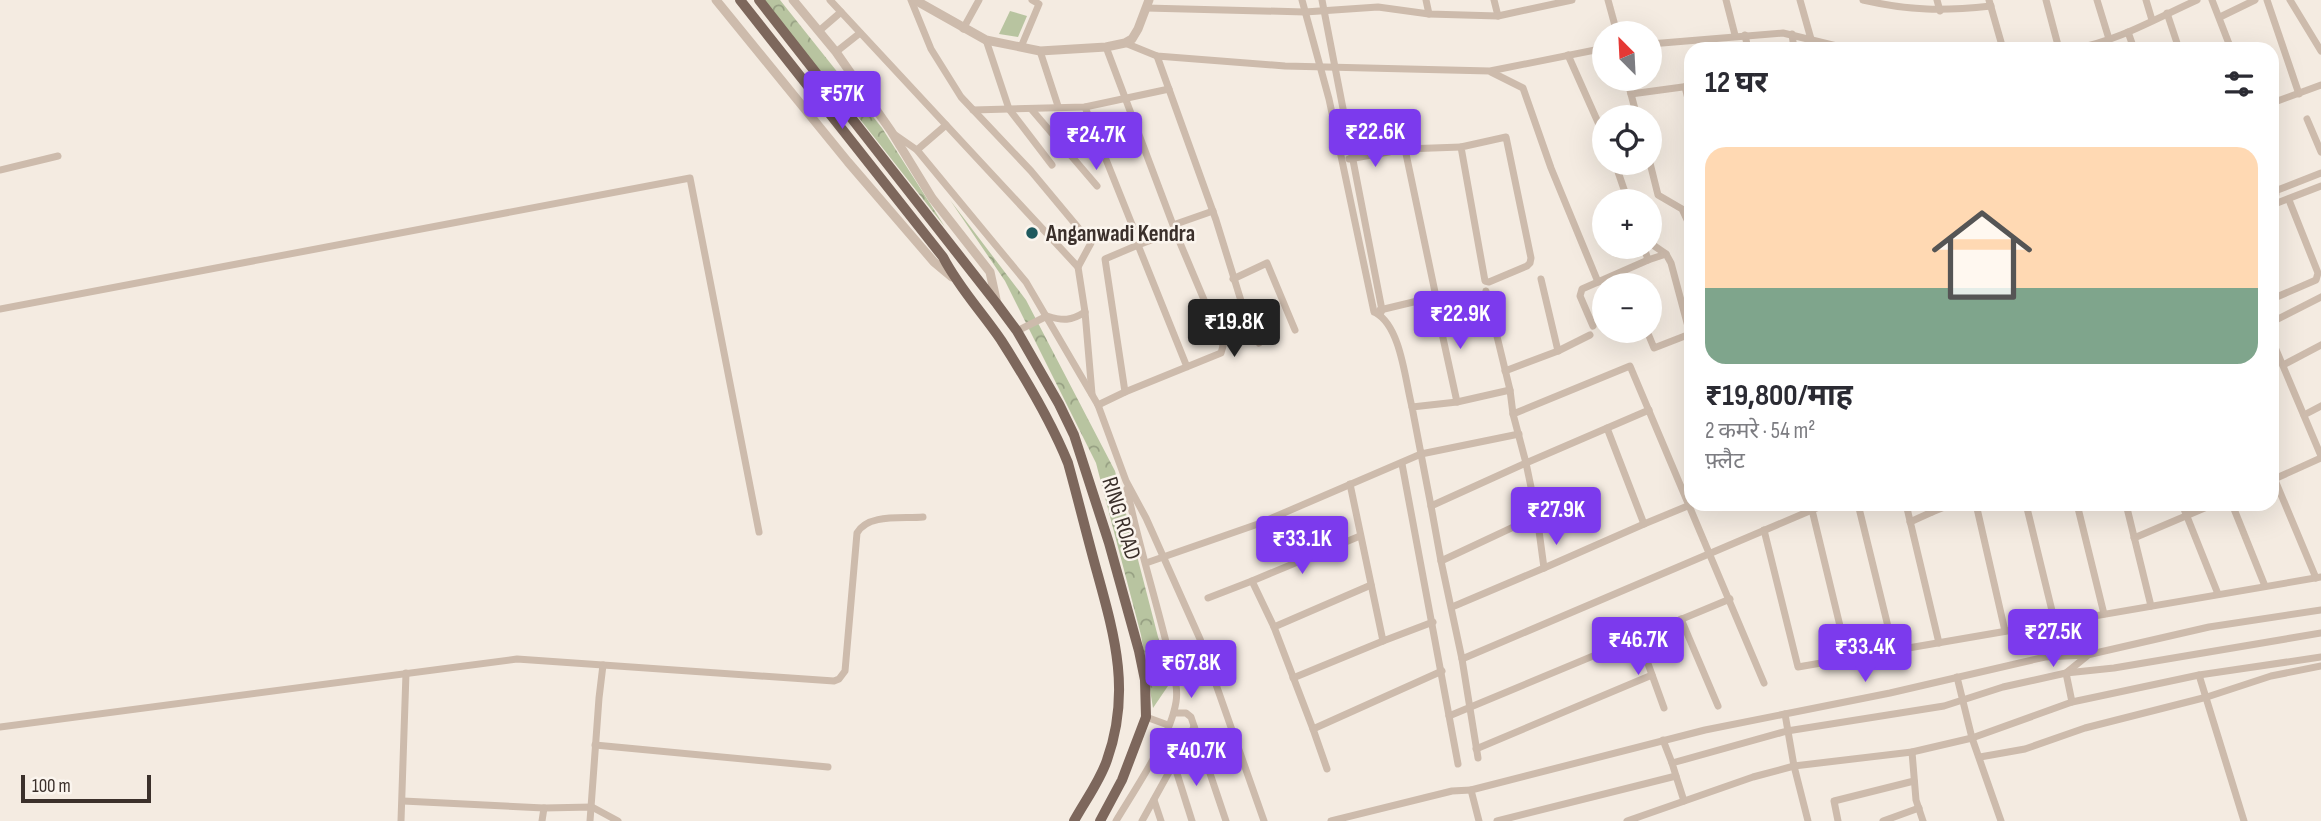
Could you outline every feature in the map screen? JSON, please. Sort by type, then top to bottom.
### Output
[{"type":"main road","name":"RING ROAD","points":[[740,0],[943,257],[954,278],[1001,340],[1058,437],[1068,463],[1115,636],[1120,667],[1120,698],[1115,734],[1107,762],[1074,821]]},
{"type":"main road","name":"RING ROAD","points":[[759,0],[998,304],[1017,331],[1059,404],[1080,451],[1109,543],[1145,680],[1146,717],[1122,780],[1100,821]]},
{"type":"street","points":[[716,0],[892,214],[934,262],[954,278]]},
{"type":"street","points":[[793,0],[836,52],[891,131],[932,198],[990,272],[998,304]]},
{"type":"street","points":[[830,0],[1078,267],[1092,395]]},
{"type":"street","points":[[913,0],[986,40],[1040,51],[1106,47],[1125,43],[1132,39],[1138,29],[1147,4],[1305,12],[1378,3],[1429,14],[1498,16],[1544,3],[1572,0]]},
{"type":"street","points":[[913,0],[931,49],[961,97],[1031,171],[1091,243],[1078,267]]},
{"type":"street","points":[[963,29],[979,0]]},
{"type":"street","points":[[1302,0],[1329,99],[1341,160],[1379,312],[1394,333],[1412,407],[1462,659],[1477,754],[1652,675]]},
{"type":"street","points":[[1322,0],[1379,312]]},
{"type":"street","points":[[1426,0],[1429,14]]},
{"type":"street","points":[[1494,0],[1498,16]]},
{"type":"street","points":[[1608,0],[1614,21]]},
{"type":"street","points":[[1726,0],[1735,36]]},
{"type":"street","points":[[1800,0],[1811,39]]},
{"type":"street","points":[[1863,0],[1894,7],[1940,11],[1990,3],[2001,42]]},
{"type":"street","points":[[1937,0],[1940,11]]},
{"type":"street","points":[[2046,0],[2057,42]]},
{"type":"street","points":[[2097,0],[2109,39]]},
{"type":"street","points":[[2146,0],[2152,20]]},
{"type":"street","points":[[2102,42],[2197,0]]},
{"type":"street","points":[[2212,0],[2229,42]]},
{"type":"street","points":[[2220,17],[2255,0]]},
{"type":"street","points":[[2267,0],[2299,94]]},
{"type":"street","points":[[2290,0],[2321,51]]},
{"type":"street","points":[[1021,47],[1037,1]]},
{"type":"street","points":[[819,31],[841,12]]},
{"type":"street","points":[[2167,13],[2177,42]]},
{"type":"street","points":[[2128,32],[2132,42]]},
{"type":"street","points":[[836,52],[860,33]]},
{"type":"street","points":[[1662,43],[1783,33],[1822,42]]},
{"type":"street","points":[[1792,34],[1793,42]]},
{"type":"street","points":[[1745,35],[1746,42]]},
{"type":"street","points":[[986,40],[1009,109],[1052,165]]},
{"type":"street","points":[[1125,43],[1157,57],[1285,66],[1490,71],[1592,50]]},
{"type":"street","points":[[1106,47],[1173,225],[1213,211]]},
{"type":"street","points":[[1040,51],[1058,106]]},
{"type":"street","points":[[1568,55],[1592,109]]},
{"type":"street","points":[[1157,57],[1213,211],[1233,279],[1259,343]]},
{"type":"street","points":[[1490,71],[1523,88],[1550,168],[1594,273]]},
{"type":"street","points":[[2279,101],[2321,85]]},
{"type":"street","points":[[1631,94],[1684,87]]},
{"type":"street","points":[[973,110],[1084,107],[1168,89]]},
{"type":"street","points":[[1630,91],[1634,105]]},
{"type":"street","points":[[1329,99],[1340,98]]},
{"type":"street","points":[[1084,107],[1133,227]]},
{"type":"street","points":[[1032,110],[1097,186]]},
{"type":"street","points":[[2307,119],[2321,152]]},
{"type":"street","points":[[917,150],[946,125]]},
{"type":"street","points":[[891,131],[917,150],[1026,282],[1098,405],[1126,481],[1164,557],[1207,658],[1264,821]]},
{"type":"street","points":[[1341,160],[1405,149],[1461,147],[1506,138],[1531,258],[1530,263],[1489,282],[1483,277],[1461,147]]},
{"type":"street","points":[[1379,312],[1430,299],[1435,292],[1405,149]]},
{"type":"street","points":[[0,170],[58,156]]},
{"type":"street","points":[[2279,190],[2319,174],[2321,186],[2279,203]]},
{"type":"street","points":[[1653,175],[1658,195],[1682,209],[1684,213]]},
{"type":"street","points":[[0,309],[690,178],[759,532]]},
{"type":"street","points":[[2279,296],[2316,280],[2318,274],[2288,200]]},
{"type":"street","points":[[1098,405],[1221,354],[1221,340],[1175,231],[1105,259],[1125,392]]},
{"type":"street","points":[[1138,246],[1187,367]]},
{"type":"street","points":[[1662,252],[1671,263],[1684,313]]},
{"type":"street","points":[[1623,272],[1665,254]]},
{"type":"street","points":[[1233,279],[1267,263],[1295,330]]},
{"type":"street","points":[[1541,279],[1558,351]]},
{"type":"street","points":[[1592,285],[1580,292],[1592,323]]},
{"type":"street","points":[[1486,291],[1537,516],[1544,568]]},
{"type":"street","points":[[2279,318],[2321,297]]},
{"type":"street","points":[[1436,306],[1457,402]]},
{"type":"street","points":[[1017,331],[1046,316],[1072,320],[1085,312]]},
{"type":"street","points":[[1505,371],[1558,351],[1590,335]]},
{"type":"street","points":[[1652,343],[1654,348],[1684,338]]},
{"type":"street","points":[[2283,365],[2321,345]]},
{"type":"street","points":[[2279,356],[2321,457],[2279,474]]},
{"type":"street","points":[[1513,414],[1630,366],[1684,491]]},
{"type":"street","points":[[1412,407],[1457,402],[1510,390]]},
{"type":"street","points":[[2304,415],[2321,406]]},
{"type":"street","points":[[1431,506],[1649,410]]},
{"type":"street","points":[[1607,428],[1644,524]]},
{"type":"street","points":[[1146,563],[1258,524],[1421,454],[1519,434]]},
{"type":"street","points":[[1402,464],[1458,764]]},
{"type":"street","points":[[1116,821],[1152,759],[1174,713],[1177,699],[1173,671],[1133,521],[1126,481]]},
{"type":"street","points":[[1350,484],[1383,641]]},
{"type":"street","points":[[1764,530],[1798,667],[2318,577],[2279,492]]},
{"type":"street","points":[[1452,607],[1684,507]]},
{"type":"street","points":[[1693,511],[1764,683]]},
{"type":"street","points":[[1462,659],[1810,511]]},
{"type":"street","points":[[1812,511],[1848,659]]},
{"type":"street","points":[[1859,511],[1894,651]]},
{"type":"street","points":[[1908,511],[1939,643]]},
{"type":"street","points":[[1910,522],[1926,511]]},
{"type":"street","points":[[1978,511],[2005,631]]},
{"type":"street","points":[[2028,511],[2055,623]]},
{"type":"street","points":[[2079,511],[2104,614]]},
{"type":"street","points":[[2128,511],[2151,606]]},
{"type":"street","points":[[2184,511],[2218,594]]},
{"type":"street","points":[[2134,538],[2197,511]]},
{"type":"street","points":[[2235,511],[2265,586]]},
{"type":"street","points":[[1441,561],[1537,516]]},
{"type":"street","points":[[0,727],[517,659],[834,681],[845,671],[857,533],[863,524],[872,520],[923,517]]},
{"type":"street","points":[[1208,598],[1360,536]]},
{"type":"street","points":[[1252,581],[1274,627],[1327,769]]},
{"type":"street","points":[[1274,627],[1371,585]]},
{"type":"street","points":[[1449,716],[1730,599]]},
{"type":"street","points":[[1331,821],[1452,791],[1471,790],[1663,740],[1890,693],[2045,657],[2087,655],[2209,627],[2321,610]]},
{"type":"street","points":[[1681,619],[1718,706]]},
{"type":"street","points":[[1293,678],[1433,622]]},
{"type":"street","points":[[1672,763],[1787,732],[1944,706],[2003,687],[2066,673],[2114,668],[2321,633]]},
{"type":"street","points":[[1638,636],[1664,708]]},
{"type":"street","points":[[2066,673],[2087,655]]},
{"type":"street","points":[[1627,821],[1753,777],[1794,766],[1912,752],[1972,738],[2072,702],[2199,676],[2321,657]]},
{"type":"street","points":[[1173,671],[1207,658]]},
{"type":"street","points":[[590,821],[603,665]]},
{"type":"street","points":[[1980,757],[2025,749],[2085,727],[2207,697],[2270,676],[2321,666]]},
{"type":"street","points":[[1313,729],[1442,671]]},
{"type":"street","points":[[401,821],[406,673]]},
{"type":"street","points":[[2066,673],[2072,702]]},
{"type":"street","points":[[2199,676],[2244,821]]},
{"type":"street","points":[[1957,677],[1972,738],[2001,821]]},
{"type":"street","points":[[1174,713],[1186,713],[1191,717],[1226,821]]},
{"type":"street","points":[[1785,714],[1794,766],[1808,821]]},
{"type":"street","points":[[1146,717],[1168,725]]},
{"type":"street","points":[[1142,821],[1195,727]]},
{"type":"street","points":[[1663,740],[1684,801]]},
{"type":"street","points":[[595,745],[828,767]]},
{"type":"street","points":[[1912,752],[1914,781],[1923,821]]},
{"type":"street","points":[[1174,764],[1192,821]]},
{"type":"street","points":[[1497,821],[1676,776]]},
{"type":"street","points":[[1838,821],[1833,801],[1914,781]]},
{"type":"street","points":[[1471,790],[1479,821]]},
{"type":"street","points":[[1154,800],[1161,821]]},
{"type":"street","points":[[403,801],[544,808],[592,807],[618,821]]},
{"type":"street","points":[[542,821],[544,808]]},
{"type":"street","points":[[1883,821],[1919,808]]},
{"type":"green space","points":[[759,0],[780,0],[882,128],[945,227],[844,99]]},
{"type":"green space","points":[[1010,11],[1027,16],[1018,37],[999,34]]},
{"type":"green space","points":[[950,200],[1026,300],[1115,471],[1170,683],[1153,708],[1141,635],[1096,463],[1005,281]]},
{"type":"place","name":"Anganwadi Kendra","points":[[1032,233]]}]
